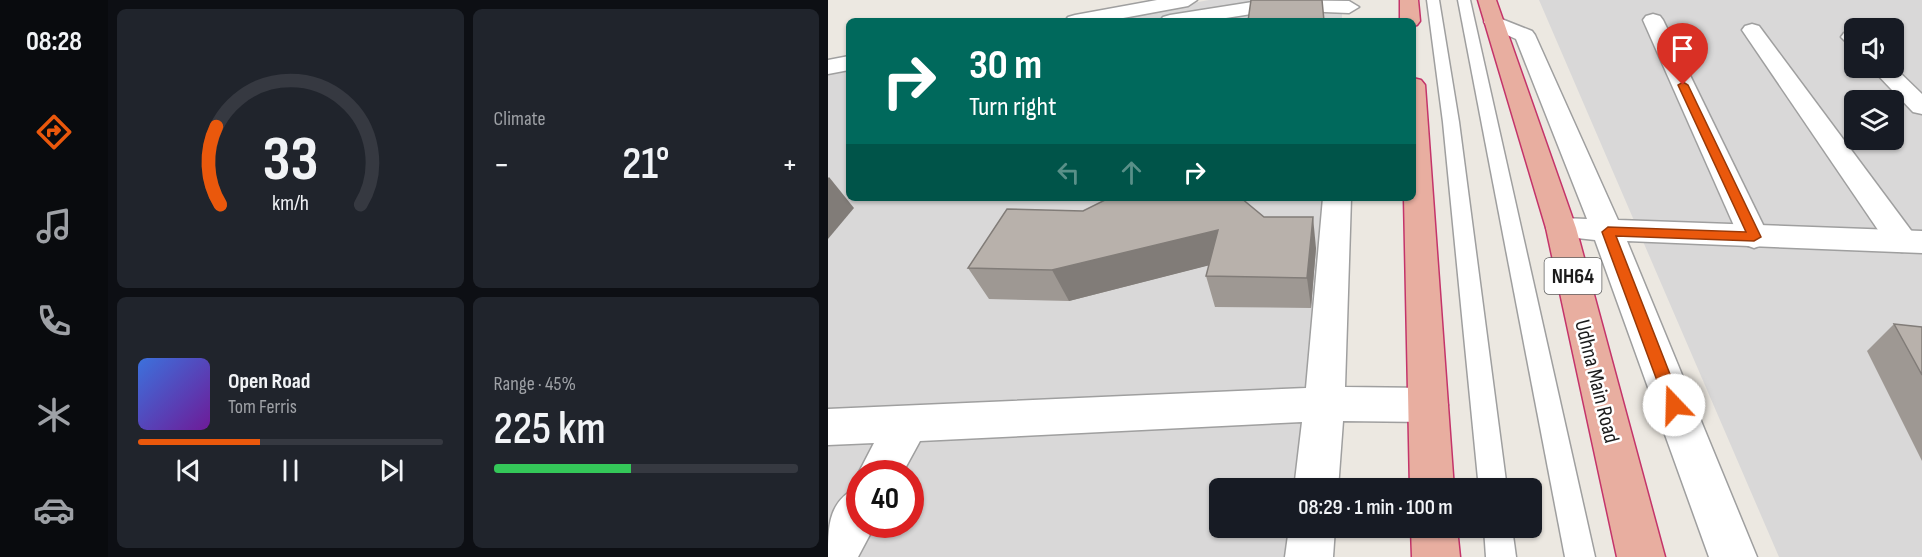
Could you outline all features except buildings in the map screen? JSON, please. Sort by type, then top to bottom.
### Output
[{"type":"highway","points":[[1409,0],[1410,18]]},
{"type":"highway","name":"Udhna Main Road","points":[[1490,11],[1561,228],[1641,557]]},
{"type":"highway","points":[[1416,149],[1431,478]]},
{"type":"highway","points":[[1435,538],[1436,557]]},
{"type":"street","points":[[1091,18],[1188,0]]},
{"type":"street","points":[[1189,18],[1276,4],[1349,9]]},
{"type":"street","points":[[1490,11],[1525,34],[1608,232],[1732,557]]},
{"type":"street","points":[[1653,20],[1754,237]]},
{"type":"street","points":[[1752,30],[1912,242]]},
{"type":"street","points":[[828,67],[846,64]]},
{"type":"street","points":[[1892,78],[1922,108]]},
{"type":"street","points":[[828,82],[846,79]]},
{"type":"street","points":[[1317,478],[1337,201]]},
{"type":"street","points":[[1561,228],[1608,232],[1912,242]]},
{"type":"street","points":[[828,427],[1324,404],[1428,405]]},
{"type":"street","points":[[887,460],[908,424]]},
{"type":"street","points":[[832,557],[846,532]]},
{"type":"street","points":[[1309,557],[1311,538]]},
{"type":"lane","points":[[1433,0],[1451,122],[1492,478]]},
{"type":"lane","points":[[1464,0],[1480,94],[1565,473],[1580,557]]},
{"type":"lane","points":[[1499,538],[1501,557]]},
{"type":"shaded area","points":[[1209,0],[1342,0],[1342,18],[1112,18]]},
{"type":"shaded area","points":[[1539,0],[1922,0],[1922,557],[1779,557]]},
{"type":"shaded area","points":[[846,68],[846,201],[1331,201],[1308,478],[1209,478],[1209,538],[1302,538],[1299,557],[828,557],[828,71]]},
{"type":"route","points":[[1674,405],[1608,232],[1754,237],[1683,85]]}]
